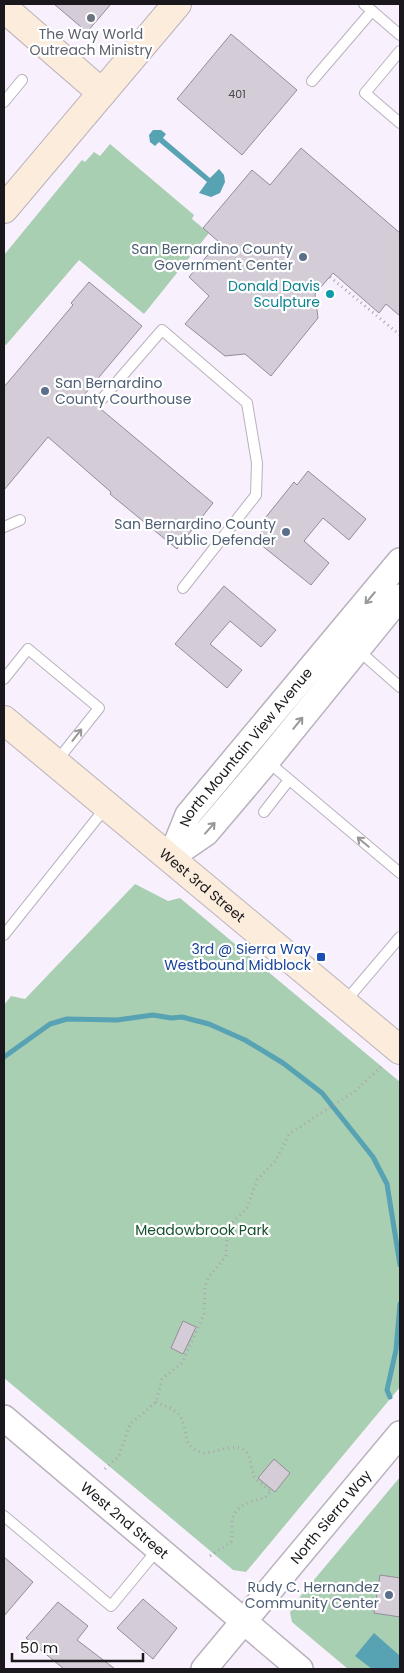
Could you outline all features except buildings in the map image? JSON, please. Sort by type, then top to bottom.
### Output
[{"type":"main road","points":[[4,209],[177,4]]},
{"type":"main road","points":[[4,8],[102,92]]},
{"type":"main road","name":"West 3rd Street","points":[[4,720],[108,804],[344,1003],[392,1057]]},
{"type":"street","name":"North Mountain View Avenue","points":[[171,857],[188,815],[257,753],[348,642],[400,561]]},
{"type":"street","name":"North Mountain View Avenue","points":[[348,642],[400,597]]},
{"type":"street","name":"West 2nd Street","points":[[4,1418],[300,1669]]},
{"type":"street","name":"North Sierra Way","points":[[204,1669],[400,1434]]},
{"type":"lane","points":[[312,81],[368,7],[400,35]]},
{"type":"lane","points":[[400,51],[365,93],[400,123]]},
{"type":"lane","points":[[4,102],[22,80]]},
{"type":"lane","points":[[103,398],[162,330],[247,403],[257,463],[256,494],[183,588]]},
{"type":"lane","points":[[4,528],[20,520]]},
{"type":"lane","points":[[348,642],[398,682]]},
{"type":"lane","points":[[4,679],[28,649],[98,708],[56,762]]},
{"type":"lane","points":[[257,753],[400,873]]},
{"type":"lane","points":[[264,812],[289,780]]},
{"type":"lane","points":[[4,935],[108,804]]},
{"type":"lane","points":[[344,1003],[400,937]]},
{"type":"lane","points":[[4,1516],[111,1606],[158,1549]]},
{"type":"path","points":[[330,277],[400,334]]},
{"type":"path","points":[[105,1469],[119,1456],[130,1424],[156,1402],[162,1379],[182,1363],[204,1314],[206,1286],[212,1272],[226,1256],[227,1234],[230,1227],[248,1208],[257,1180],[276,1160],[289,1134],[355,1091],[392,1057]]},
{"type":"path","points":[[156,1402],[179,1415],[188,1444],[196,1451],[204,1453],[231,1447],[243,1449],[248,1453],[254,1477],[271,1491],[265,1498],[249,1501],[235,1512],[232,1521],[231,1542],[210,1556]]},
{"type":"green space","points":[[110,144],[194,215],[192,219],[209,233],[144,314],[79,260],[6,345],[4,344],[4,255],[82,160],[85,162],[94,152],[100,156]]},
{"type":"green space","name":"Meadowbrook Park","points":[[135,884],[168,901],[180,898],[400,1082],[400,1387],[246,1572],[233,1570],[4,1378],[4,1005],[11,996],[25,999]]},
{"type":"green space","points":[[400,1477],[400,1669],[348,1669],[292,1622],[290,1613],[293,1605]]},
{"type":"water","points":[[153,130],[161,130],[166,134],[163,138],[210,178],[219,169],[224,175],[225,182],[220,193],[211,197],[199,193],[207,182],[159,142],[155,146],[150,142],[149,135]]},
{"type":"water","points":[[374,1633],[400,1656],[400,1669],[372,1669],[355,1656]]},
{"type":"waterway","points":[[4,1057],[50,1024],[67,1019],[117,1020],[153,1015],[171,1018],[182,1017],[209,1024],[245,1040],[283,1063],[322,1093],[373,1157],[387,1184],[400,1265]]},
{"type":"waterway","points":[[390,1397],[387,1390],[396,1350],[400,1304]]},
{"type":"place","name":"The Way World Outreach Ministry","points":[[91,18]]},
{"type":"place","name":"San Bernardino County Government Center","points":[[303,257]]},
{"type":"place","name":"Donald Davis Sculpture","points":[[330,294]]},
{"type":"place","name":"San Bernardino County Courthouse","points":[[45,391]]},
{"type":"place","name":"San Bernardino County Public Defender","points":[[286,532]]},
{"type":"place","name":"3rd @ Sierra Way Westbound Midblock","points":[[321,957]]},
{"type":"place","name":"Rudy C. Hernandez Community Center","points":[[389,1595]]}]
